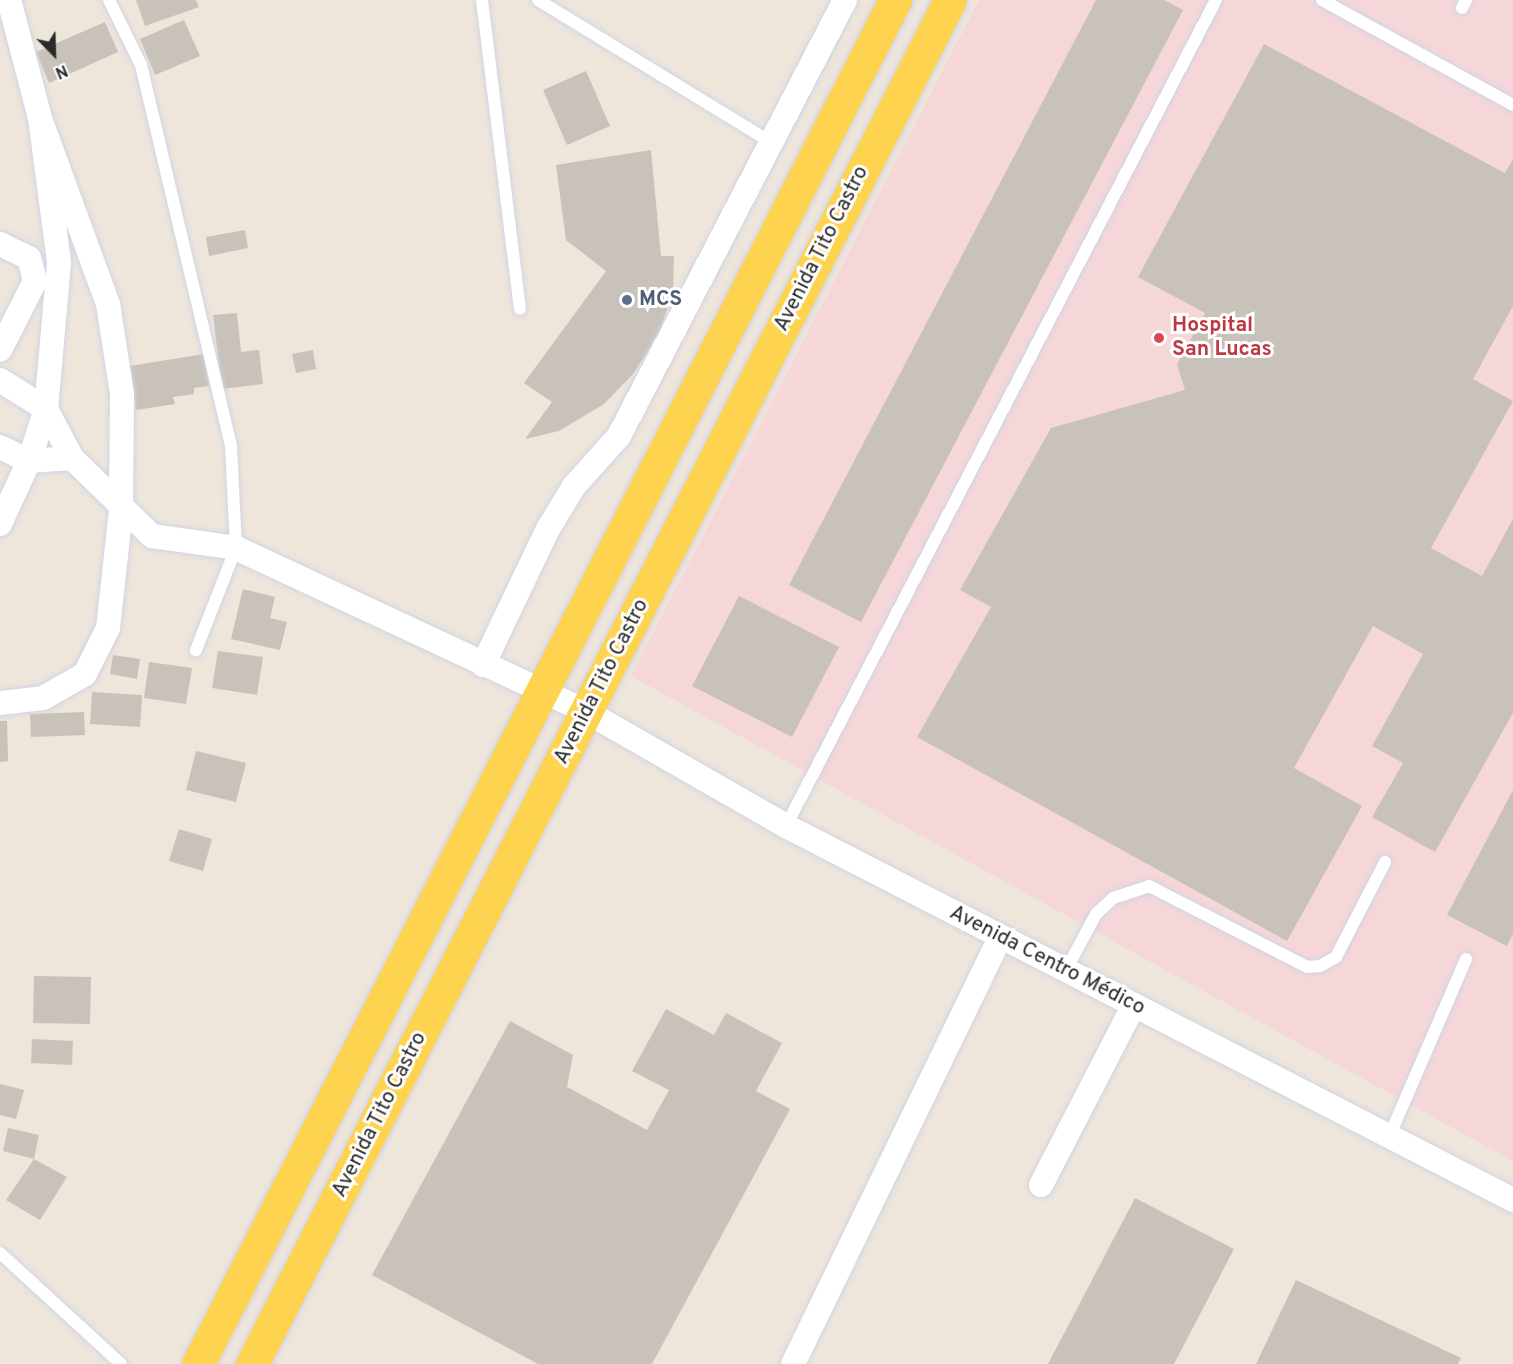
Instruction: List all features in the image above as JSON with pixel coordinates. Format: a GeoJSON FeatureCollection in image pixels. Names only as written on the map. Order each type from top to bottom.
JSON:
{"type":"FeatureCollection","features":[{"type":"Feature","properties":{"kind":"main road"},"geometry":{"type":"LineString","coordinates":[[198,1364],[896,0]]}},
{"type":"Feature","properties":{"kind":"main road","name":"Avenida Tito Castro"},"geometry":{"type":"LineString","coordinates":[[252,1364],[950,0]]}},
{"type":"Feature","properties":{"kind":"street"},"geometry":{"type":"LineString","coordinates":[[0,704],[43,698],[85,674],[108,628],[121,510],[122,394],[108,304],[40,118],[9,0]]}},
{"type":"Feature","properties":{"kind":"street"},"geometry":{"type":"LineString","coordinates":[[483,665],[548,529],[574,486],[619,436],[845,0]]}},
{"type":"Feature","properties":{"kind":"street"},"geometry":{"type":"LineString","coordinates":[[0,524],[29,461],[46,409],[59,262],[40,118]]}},
{"type":"Feature","properties":{"kind":"street"},"geometry":{"type":"LineString","coordinates":[[0,244],[29,258],[35,281],[0,350]]}},
{"type":"Feature","properties":{"kind":"street"},"geometry":{"type":"LineString","coordinates":[[0,380],[46,409]]}},
{"type":"Feature","properties":{"kind":"street","name":"Avenida Centro Médico"},"geometry":{"type":"LineString","coordinates":[[46,409],[72,458],[121,510],[152,536],[236,548],[587,712],[786,826],[1513,1200]]}},
{"type":"Feature","properties":{"kind":"street"},"geometry":{"type":"LineString","coordinates":[[0,447],[29,461],[72,458]]}},
{"type":"Feature","properties":{"kind":"street"},"geometry":{"type":"LineString","coordinates":[[793,1364],[1000,937]]}},
{"type":"Feature","properties":{"kind":"street"},"geometry":{"type":"LineString","coordinates":[[1041,1185],[1134,1005]]}},
{"type":"Feature","properties":{"kind":"lane"},"geometry":{"type":"LineString","coordinates":[[109,0],[141,65],[177,207],[231,446],[236,548],[196,650]]}},
{"type":"Feature","properties":{"kind":"lane"},"geometry":{"type":"LineString","coordinates":[[482,0],[520,309]]}},
{"type":"Feature","properties":{"kind":"lane"},"geometry":{"type":"LineString","coordinates":[[537,0],[771,142]]}},
{"type":"Feature","properties":{"kind":"lane"},"geometry":{"type":"LineString","coordinates":[[786,826],[1216,0]]}},
{"type":"Feature","properties":{"kind":"lane"},"geometry":{"type":"LineString","coordinates":[[1322,0],[1513,105]]}},
{"type":"Feature","properties":{"kind":"lane"},"geometry":{"type":"LineString","coordinates":[[1066,970],[1096,914],[1113,898],[1149,886],[1307,968],[1320,966],[1335,957],[1384,862]]}},
{"type":"Feature","properties":{"kind":"lane"},"geometry":{"type":"LineString","coordinates":[[1389,1137],[1466,959]]}},
{"type":"Feature","properties":{"kind":"lane"},"geometry":{"type":"LineString","coordinates":[[1,1254],[121,1364]]}},
{"type":"Feature","properties":{"kind":"shaded area","name":"Hospital San Lucas"},"geometry":{"type":"Polygon","coordinates":[[[979,0],[1513,0],[1513,1161],[631,676],[979,0]]]}},
{"type":"Feature","properties":{"kind":"building"},"geometry":{"type":"Polygon","coordinates":[[[136,0],[196,0],[199,7],[145,26],[136,0]]]}},
{"type":"Feature","properties":{"kind":"building"},"geometry":{"type":"Polygon","coordinates":[[[1096,0],[1164,0],[1183,10],[861,622],[789,585],[1096,0]]]}},
{"type":"Feature","properties":{"kind":"building"},"geometry":{"type":"Polygon","coordinates":[[[184,20],[200,56],[155,75],[140,39],[184,20]]]}},
{"type":"Feature","properties":{"kind":"building"},"geometry":{"type":"Polygon","coordinates":[[[105,22],[118,52],[49,83],[36,52],[105,22]]]}},
{"type":"Feature","properties":{"kind":"building"},"geometry":{"type":"Polygon","coordinates":[[[1264,44],[1505,173],[1513,159],[1513,306],[1473,379],[1513,401],[1431,548],[1482,576],[1513,519],[1513,713],[1435,852],[1372,817],[1403,763],[1372,746],[1423,654],[1373,626],[1294,768],[1362,806],[1287,941],[917,737],[991,607],[960,590],[1051,428],[1185,390],[1177,364],[1205,313],[1138,277],[1264,44]]]}},
{"type":"Feature","properties":{"kind":"building"},"geometry":{"type":"Polygon","coordinates":[[[586,71],[610,126],[567,145],[543,90],[586,71]]]}},
{"type":"Feature","properties":{"kind":"building","name":"MCS"},"geometry":{"type":"Polygon","coordinates":[[[651,150],[661,256],[674,256],[673,290],[660,332],[633,374],[604,404],[559,431],[525,439],[552,402],[524,383],[606,271],[566,240],[556,165],[651,150]]]}},
{"type":"Feature","properties":{"kind":"building"},"geometry":{"type":"Polygon","coordinates":[[[245,230],[248,248],[209,256],[206,237],[245,230]]]}},
{"type":"Feature","properties":{"kind":"building"},"geometry":{"type":"Polygon","coordinates":[[[237,313],[241,352],[259,350],[263,384],[222,389],[213,315],[237,313]]]}},
{"type":"Feature","properties":{"kind":"building"},"geometry":{"type":"Polygon","coordinates":[[[313,350],[316,369],[296,373],[292,354],[313,350]]]}},
{"type":"Feature","properties":{"kind":"building"},"geometry":{"type":"Polygon","coordinates":[[[204,354],[209,386],[194,388],[194,394],[173,397],[175,404],[136,410],[130,366],[204,354]]]}},
{"type":"Feature","properties":{"kind":"building"},"geometry":{"type":"Polygon","coordinates":[[[243,589],[275,597],[270,618],[287,622],[280,650],[231,639],[243,589]]]}},
{"type":"Feature","properties":{"kind":"building"},"geometry":{"type":"Polygon","coordinates":[[[739,596],[839,647],[792,737],[692,686],[739,596]]]}},
{"type":"Feature","properties":{"kind":"building"},"geometry":{"type":"Polygon","coordinates":[[[218,651],[263,657],[257,695],[212,688],[218,651]]]}},
{"type":"Feature","properties":{"kind":"building"},"geometry":{"type":"Polygon","coordinates":[[[113,655],[140,659],[137,679],[110,674],[113,655]]]}},
{"type":"Feature","properties":{"kind":"building"},"geometry":{"type":"Polygon","coordinates":[[[149,662],[192,668],[186,704],[144,698],[149,662]]]}},
{"type":"Feature","properties":{"kind":"building"},"geometry":{"type":"Polygon","coordinates":[[[92,692],[142,695],[140,727],[90,724],[92,692]]]}},
{"type":"Feature","properties":{"kind":"building"},"geometry":{"type":"Polygon","coordinates":[[[84,712],[85,735],[31,737],[30,714],[84,712]]]}},
{"type":"Feature","properties":{"kind":"building"},"geometry":{"type":"Polygon","coordinates":[[[0,721],[7,721],[8,761],[0,762],[0,721]]]}},
{"type":"Feature","properties":{"kind":"building"},"geometry":{"type":"Polygon","coordinates":[[[196,751],[246,763],[236,802],[186,790],[196,751]]]}},
{"type":"Feature","properties":{"kind":"building"},"geometry":{"type":"Polygon","coordinates":[[[1513,790],[1513,934],[1507,946],[1447,915],[1513,790]]]}},
{"type":"Feature","properties":{"kind":"building"},"geometry":{"type":"Polygon","coordinates":[[[179,829],[212,839],[203,871],[169,861],[179,829]]]}},
{"type":"Feature","properties":{"kind":"building"},"geometry":{"type":"Polygon","coordinates":[[[34,976],[91,977],[90,1024],[33,1023],[34,976]]]}},
{"type":"Feature","properties":{"kind":"building"},"geometry":{"type":"Polygon","coordinates":[[[666,1009],[714,1035],[726,1013],[782,1043],[756,1091],[790,1109],[652,1364],[538,1364],[372,1275],[510,1021],[573,1055],[567,1087],[647,1130],[669,1090],[632,1071],[666,1009]]]}},
{"type":"Feature","properties":{"kind":"building"},"geometry":{"type":"Polygon","coordinates":[[[32,1039],[73,1041],[72,1065],[31,1063],[32,1039]]]}},
{"type":"Feature","properties":{"kind":"building"},"geometry":{"type":"Polygon","coordinates":[[[0,1084],[24,1090],[16,1119],[0,1115],[0,1084]]]}},
{"type":"Feature","properties":{"kind":"building"},"geometry":{"type":"Polygon","coordinates":[[[8,1128],[39,1135],[34,1159],[3,1151],[8,1128]]]}},
{"type":"Feature","properties":{"kind":"building"},"geometry":{"type":"Polygon","coordinates":[[[34,1159],[67,1177],[40,1220],[6,1200],[34,1159]]]}},
{"type":"Feature","properties":{"kind":"building"},"geometry":{"type":"Polygon","coordinates":[[[1135,1198],[1234,1249],[1174,1364],[1048,1364],[1135,1198]]]}},
{"type":"Feature","properties":{"kind":"building"},"geometry":{"type":"Polygon","coordinates":[[[1296,1280],[1461,1358],[1458,1364],[1256,1364],[1296,1280]]]}},
{"type":"Feature","properties":{"kind":"place","name":"MCS"},"geometry":{"type":"Point","coordinates":[627,300]}},
{"type":"Feature","properties":{"kind":"place","name":"Hospital San Lucas"},"geometry":{"type":"Point","coordinates":[1159,338]}}]}
